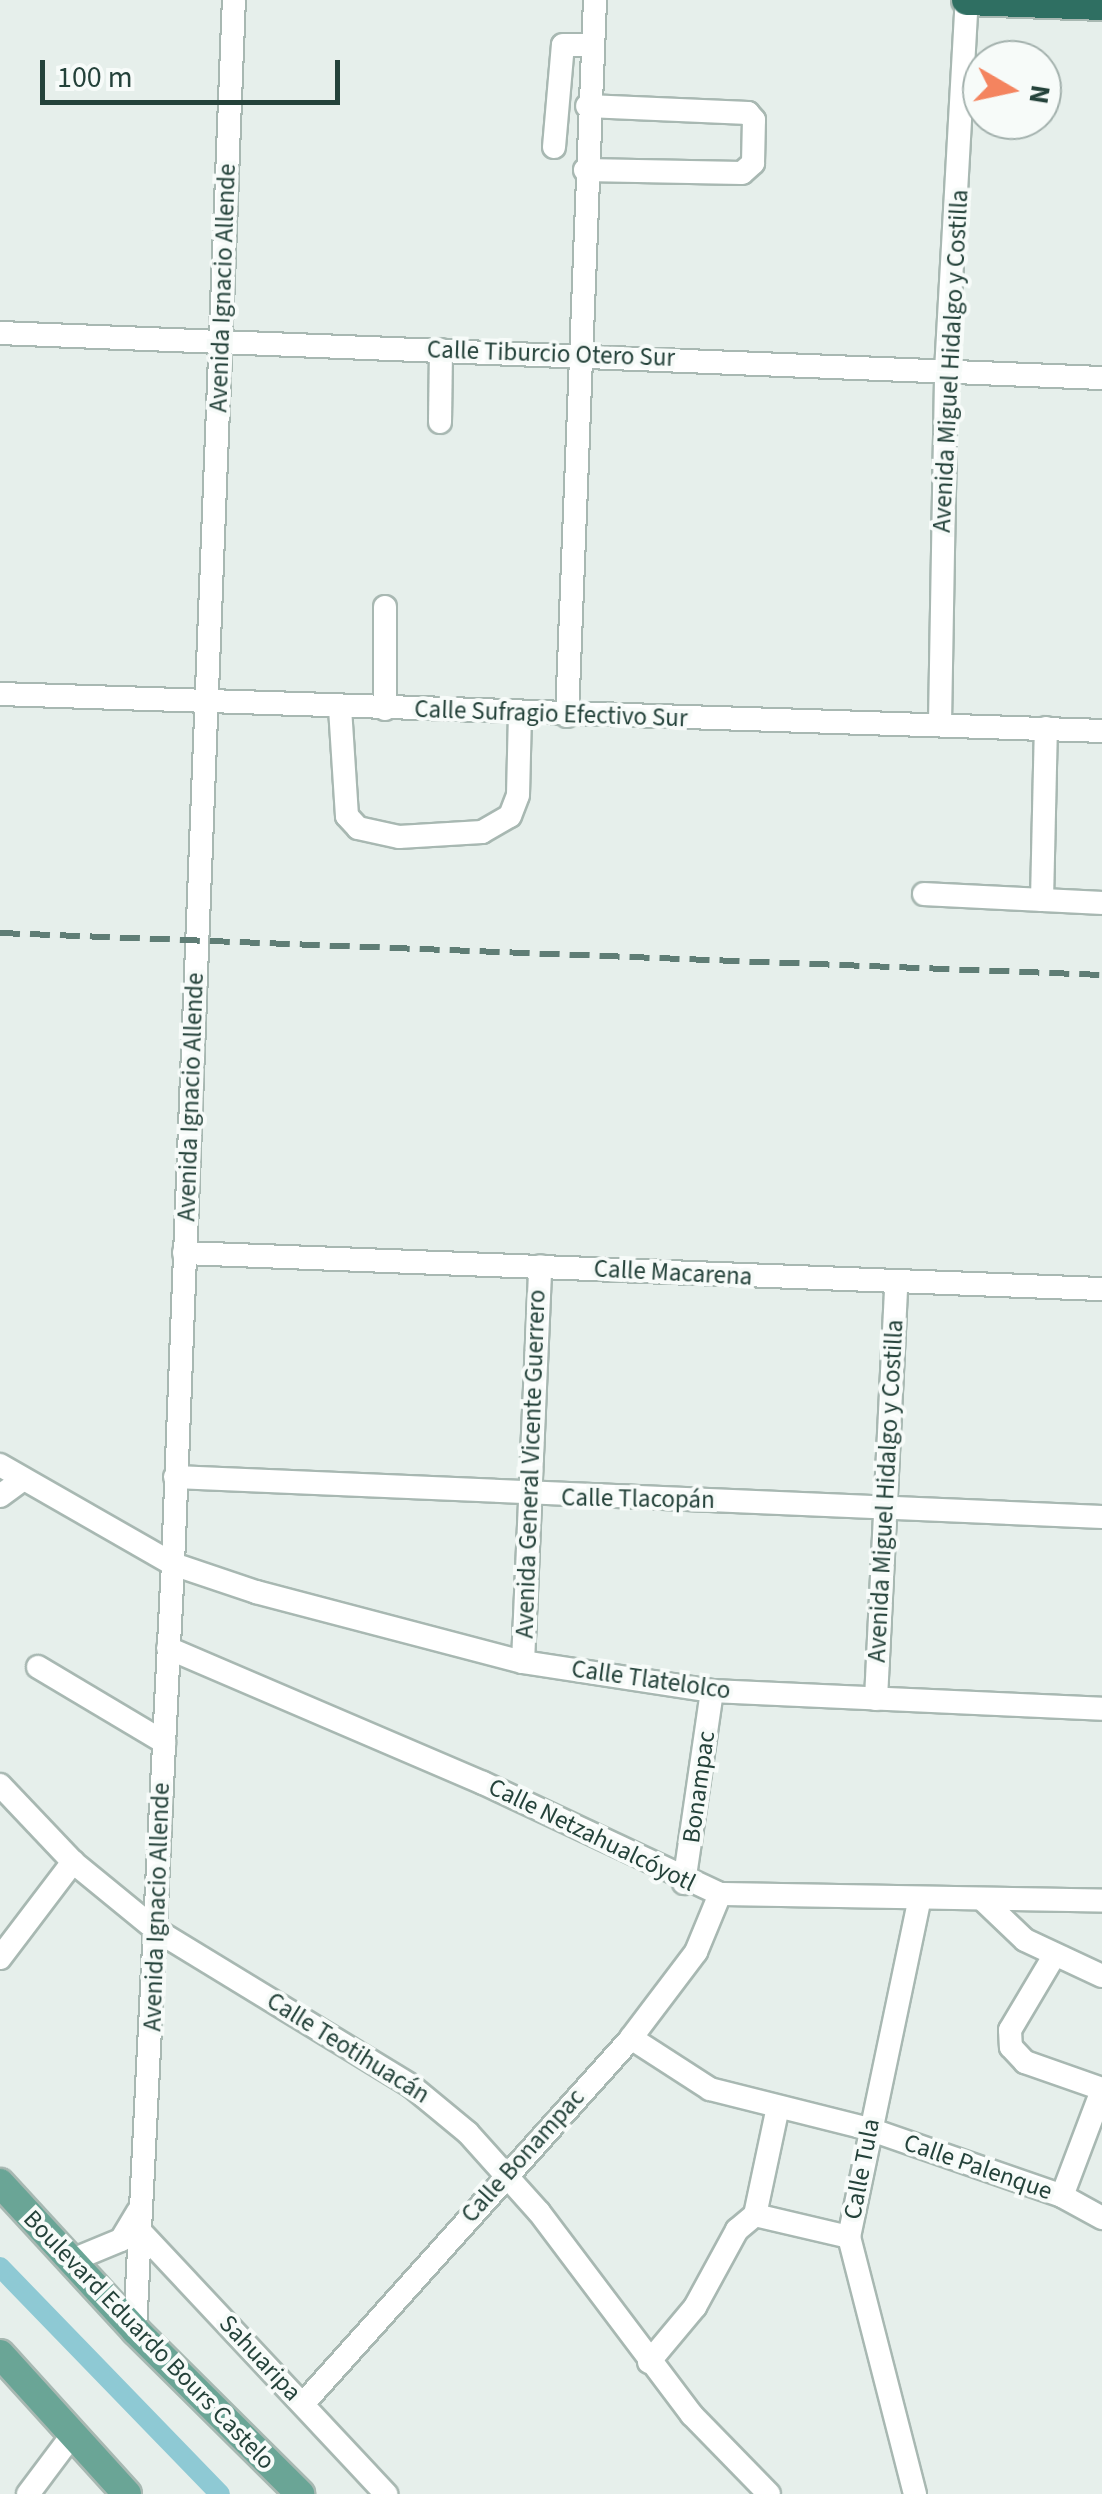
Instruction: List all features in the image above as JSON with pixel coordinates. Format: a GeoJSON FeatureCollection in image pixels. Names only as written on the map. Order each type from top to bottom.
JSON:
{"type":"FeatureCollection","features":[{"type":"Feature","properties":{"kind":"highway"},"geometry":{"type":"LineString","coordinates":[[967,0],[1102,5]]}},
{"type":"Feature","properties":{"kind":"main road","name":"Boulevard Eduardo Bours Castelo"},"geometry":{"type":"LineString","coordinates":[[0,2184],[134,2330],[300,2494]]}},
{"type":"Feature","properties":{"kind":"main road"},"geometry":{"type":"LineString","coordinates":[[0,2354],[127,2494]]}},
{"type":"Feature","properties":{"kind":"street","name":"Avenida Ignacio Allende"},"geometry":{"type":"LineString","coordinates":[[134,2330],[144,2194],[173,1564],[234,0]]}},
{"type":"Feature","properties":{"kind":"street"},"geometry":{"type":"LineString","coordinates":[[567,716],[589,45],[595,0]]}},
{"type":"Feature","properties":{"kind":"street","name":"Avenida Miguel Hidalgo y Costilla"},"geometry":{"type":"LineString","coordinates":[[940,723],[946,371],[967,0]]}},
{"type":"Feature","properties":{"kind":"street"},"geometry":{"type":"LineString","coordinates":[[554,147],[563,45],[589,45]]}},
{"type":"Feature","properties":{"kind":"street"},"geometry":{"type":"LineString","coordinates":[[585,170],[742,173],[753,162],[754,120],[748,113],[588,106]]}},
{"type":"Feature","properties":{"kind":"street","name":"Calle Tiburcio Otero Sur"},"geometry":{"type":"LineString","coordinates":[[0,334],[579,354],[1102,378]]}},
{"type":"Feature","properties":{"kind":"street"},"geometry":{"type":"LineString","coordinates":[[440,422],[442,350]]}},
{"type":"Feature","properties":{"kind":"street"},"geometry":{"type":"LineString","coordinates":[[385,606],[385,709]]}},
{"type":"Feature","properties":{"kind":"street","name":"Calle Sufragio Efectivo Sur"},"geometry":{"type":"LineString","coordinates":[[0,694],[1102,731]]}},
{"type":"Feature","properties":{"kind":"street"},"geometry":{"type":"LineString","coordinates":[[340,708],[348,816],[358,828],[399,837],[482,832],[510,816],[518,795],[520,714]]}},
{"type":"Feature","properties":{"kind":"street"},"geometry":{"type":"LineString","coordinates":[[1042,900],[1046,728]]}},
{"type":"Feature","properties":{"kind":"street"},"geometry":{"type":"LineString","coordinates":[[924,894],[1102,903]]}},
{"type":"Feature","properties":{"kind":"street","name":"Calle Macarena"},"geometry":{"type":"LineString","coordinates":[[184,1254],[1102,1289]]}},
{"type":"Feature","properties":{"kind":"street","name":"Avenida General Vicente Guerrero"},"geometry":{"type":"LineString","coordinates":[[523,1662],[540,1266]]}},
{"type":"Feature","properties":{"kind":"street","name":"Avenida Miguel Hidalgo y Costilla"},"geometry":{"type":"LineString","coordinates":[[876,1699],[896,1283]]}},
{"type":"Feature","properties":{"kind":"street","name":"Calle Tlatelolco"},"geometry":{"type":"LineString","coordinates":[[0,1466],[173,1564],[523,1662],[712,1691],[1102,1710]]}},
{"type":"Feature","properties":{"kind":"street","name":"Calle Tlacopán"},"geometry":{"type":"LineString","coordinates":[[175,1477],[532,1496],[1102,1516]]}},
{"type":"Feature","properties":{"kind":"street"},"geometry":{"type":"LineString","coordinates":[[0,1496],[22,1480]]}},
{"type":"Feature","properties":{"kind":"street","name":"Calle Netzahualcóyotl"},"geometry":{"type":"LineString","coordinates":[[168,1648],[484,1783],[684,1882],[720,1894],[918,1901],[1102,1901]]}},
{"type":"Feature","properties":{"kind":"street"},"geometry":{"type":"LineString","coordinates":[[38,1667],[164,1742]]}},
{"type":"Feature","properties":{"kind":"street","name":"Bonampac"},"geometry":{"type":"LineString","coordinates":[[684,1882],[712,1691]]}},
{"type":"Feature","properties":{"kind":"street","name":"Calle Teotihuacán"},"geometry":{"type":"LineString","coordinates":[[0,1785],[73,1862],[156,1930],[410,2085],[506,2173],[649,2362],[769,2494]]}},
{"type":"Feature","properties":{"kind":"street"},"geometry":{"type":"LineString","coordinates":[[0,1958],[73,1862]]}},
{"type":"Feature","properties":{"kind":"street","name":"Calle Bonampac"},"geometry":{"type":"LineString","coordinates":[[303,2404],[506,2173],[632,2038],[696,1952],[720,1894]]}},
{"type":"Feature","properties":{"kind":"street"},"geometry":{"type":"LineString","coordinates":[[982,1899],[1004,1925],[1054,1956],[1102,1976]]}},
{"type":"Feature","properties":{"kind":"street","name":"Calle Tula"},"geometry":{"type":"LineString","coordinates":[[915,2494],[849,2236],[918,1901]]}},
{"type":"Feature","properties":{"kind":"street"},"geometry":{"type":"LineString","coordinates":[[1054,1956],[1010,2030],[1011,2046],[1024,2062],[1102,2089],[1062,2196]]}},
{"type":"Feature","properties":{"kind":"street","name":"Calle Palenque"},"geometry":{"type":"LineString","coordinates":[[632,2038],[710,2089],[869,2129],[1062,2196],[1102,2218]]}},
{"type":"Feature","properties":{"kind":"street"},"geometry":{"type":"LineString","coordinates":[[649,2362],[695,2306],[737,2230],[756,2215],[778,2107]]}},
{"type":"Feature","properties":{"kind":"street"},"geometry":{"type":"LineString","coordinates":[[756,2215],[849,2236]]}},
{"type":"Feature","properties":{"kind":"street"},"geometry":{"type":"LineString","coordinates":[[70,2261],[106,2249],[139,2229]]}},
{"type":"Feature","properties":{"kind":"street","name":"Sahuaripa"},"geometry":{"type":"LineString","coordinates":[[139,2229],[386,2494]]}},
{"type":"Feature","properties":{"kind":"street"},"geometry":{"type":"LineString","coordinates":[[28,2494],[72,2434]]}},
{"type":"Feature","properties":{"kind":"waterway"},"geometry":{"type":"LineString","coordinates":[[0,2267],[220,2494]]}},
{"type":"Feature","properties":{"kind":"railway"},"geometry":{"type":"LineString","coordinates":[[0,933],[1102,975]]}}]}
